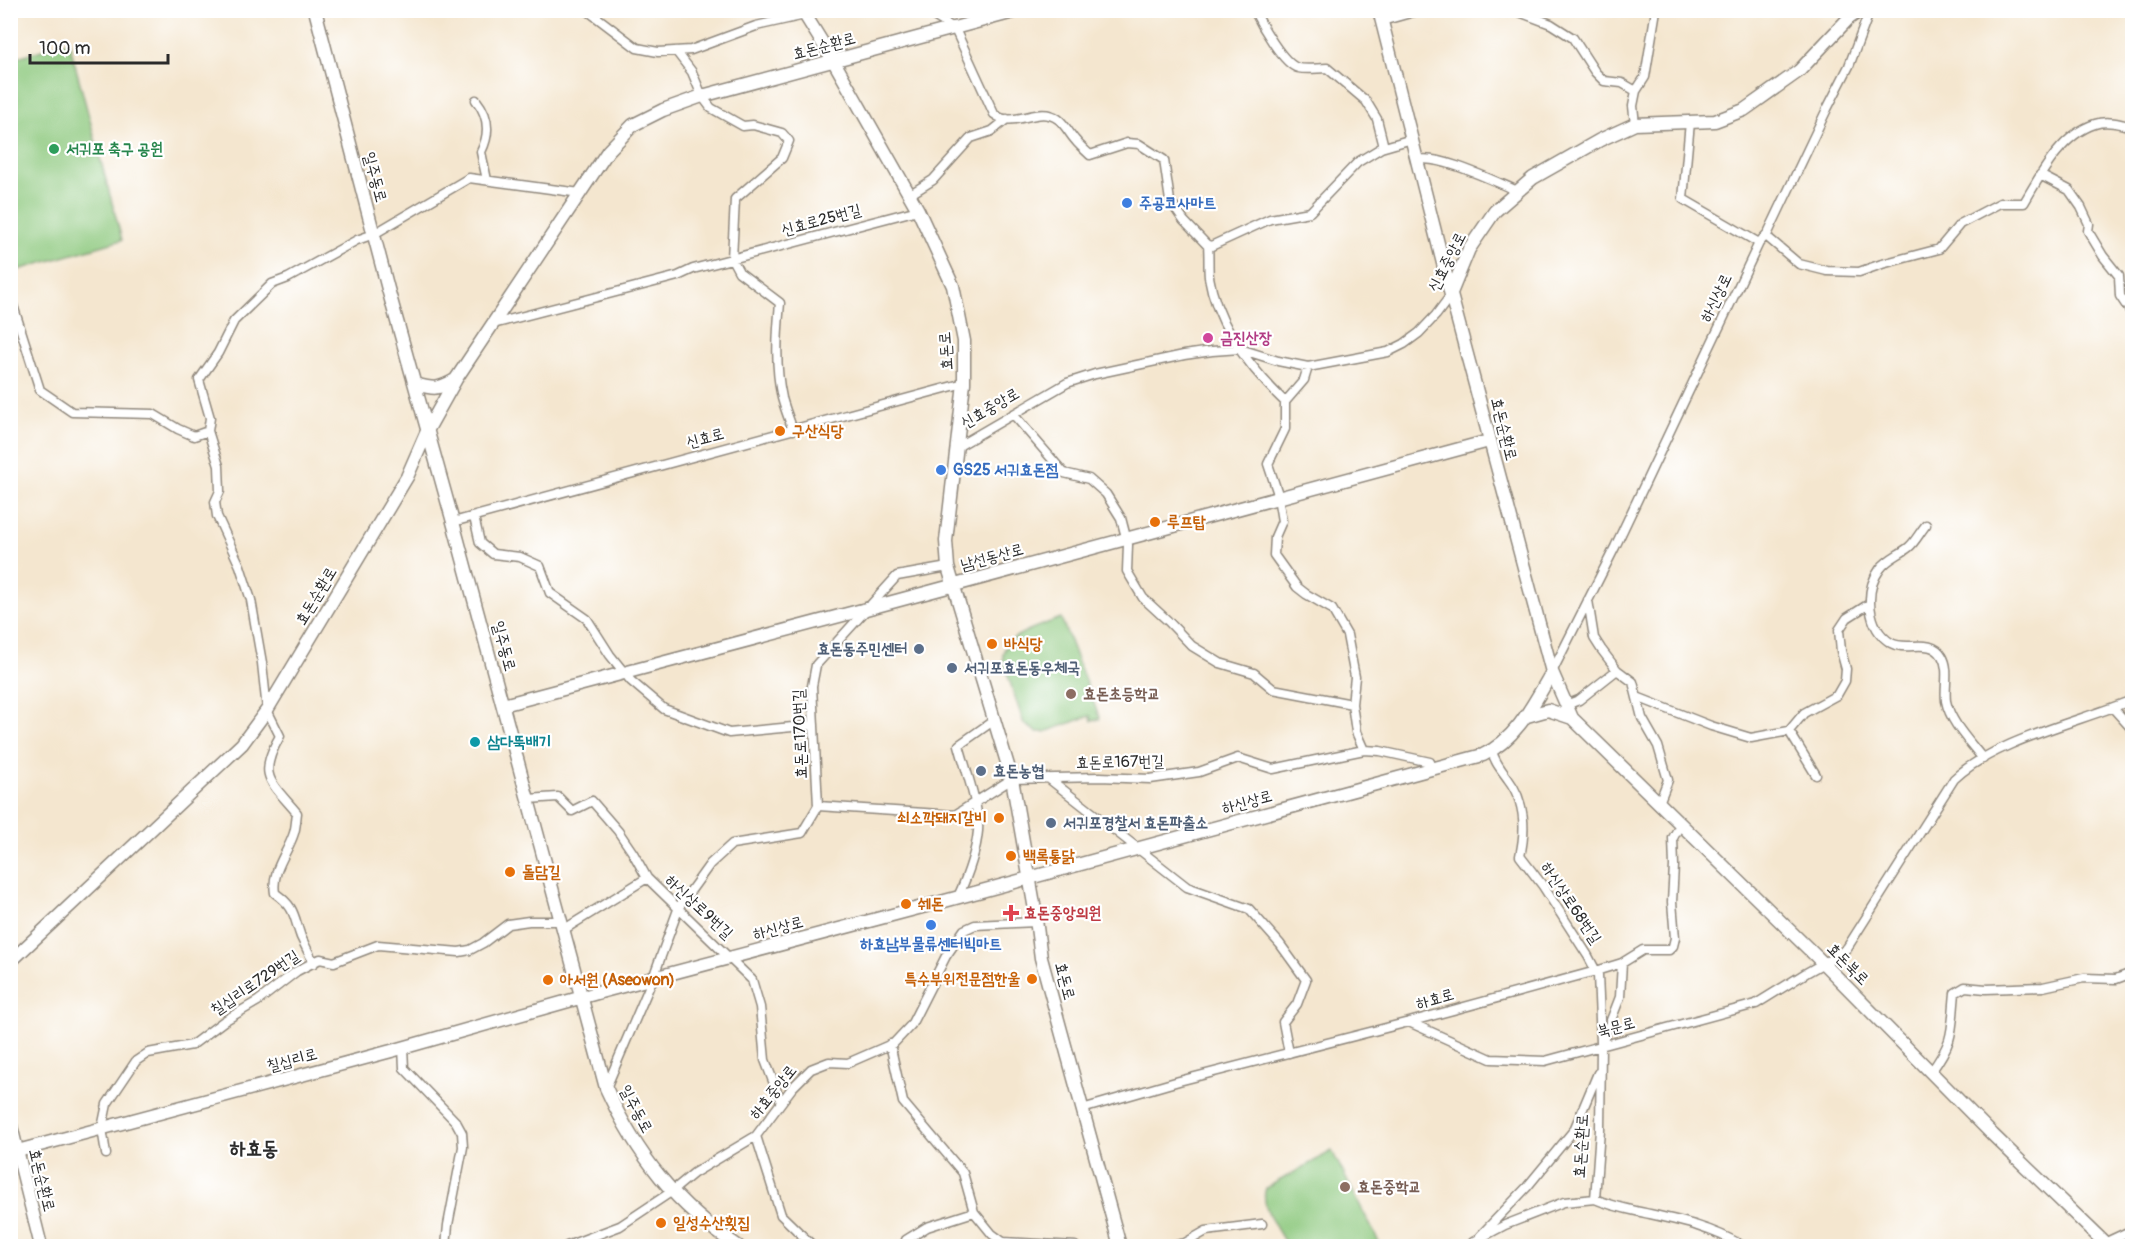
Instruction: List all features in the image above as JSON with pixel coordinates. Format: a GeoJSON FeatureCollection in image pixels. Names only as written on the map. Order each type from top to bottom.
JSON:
{"type":"FeatureCollection","features":[{"type":"Feature","properties":{"kind":"street","name":"일주동로"},"geometry":{"type":"LineString","coordinates":[[315,10],[606,1088],[634,1140],[671,1192],[704,1222],[738,1246]]}},
{"type":"Feature","properties":{"kind":"street"},"geometry":{"type":"LineString","coordinates":[[587,10],[637,48],[658,52],[691,50],[756,26],[804,13]]}},
{"type":"Feature","properties":{"kind":"street"},"geometry":{"type":"LineString","coordinates":[[924,10],[954,29],[994,114],[1000,118],[1020,119],[1043,112],[1059,119],[1077,143],[1090,155],[1127,143],[1139,144],[1164,160],[1170,201],[1184,221],[1208,246],[1209,278],[1221,315],[1231,336],[1258,373],[1285,402]]}},
{"type":"Feature","properties":{"kind":"street","name":"효돈순환로"},"geometry":{"type":"LineString","coordinates":[[10,962],[242,744],[267,710],[407,477],[428,429],[456,379],[608,151],[633,125],[663,110],[702,96],[1022,10]]}},
{"type":"Feature","properties":{"kind":"street"},"geometry":{"type":"LineString","coordinates":[[1254,10],[1280,52],[1292,65],[1299,68],[1327,68],[1366,101],[1377,119],[1384,147]]}},
{"type":"Feature","properties":{"kind":"street"},"geometry":{"type":"LineString","coordinates":[[1380,16],[1421,10]]}},
{"type":"Feature","properties":{"kind":"street"},"geometry":{"type":"LineString","coordinates":[[1514,10],[1551,24],[1573,38],[1595,72],[1605,81],[1622,83],[1636,91]]}},
{"type":"Feature","properties":{"kind":"street"},"geometry":{"type":"LineString","coordinates":[[1635,124],[1633,106],[1636,91],[1645,77],[1656,10]]}},
{"type":"Feature","properties":{"kind":"street","name":"신효중앙로"},"geometry":{"type":"LineString","coordinates":[[957,447],[1067,383],[1095,374],[1184,355],[1240,349],[1308,368],[1388,352],[1419,333],[1436,315],[1451,295],[1469,249],[1495,211],[1533,178],[1600,140],[1635,124],[1715,121],[1744,110],[1799,70],[1849,18],[1861,10]]}},
{"type":"Feature","properties":{"kind":"street","name":"하신상로"},"geometry":{"type":"LineString","coordinates":[[582,997],[1433,770],[1492,751],[1514,732],[1527,716],[1552,672],[1849,66],[1870,10]]}},
{"type":"Feature","properties":{"kind":"street","name":"효돈로"},"geometry":{"type":"LineString","coordinates":[[804,13],[918,210],[953,286],[964,341],[964,383],[946,541],[948,567],[1012,779],[1037,922],[1041,958],[1120,1246]]}},
{"type":"Feature","properties":{"kind":"street","name":"효돈순환로"},"geometry":{"type":"LineString","coordinates":[[1380,16],[1489,441],[1552,672],[1566,705]]}},
{"type":"Feature","properties":{"kind":"street"},"geometry":{"type":"LineString","coordinates":[[676,51],[692,72],[702,96],[711,108],[743,126],[753,125],[782,133],[789,141],[782,158],[735,199],[732,259],[739,273],[780,303],[777,332],[778,366],[782,398],[793,430]]}},
{"type":"Feature","properties":{"kind":"street"},"geometry":{"type":"LineString","coordinates":[[476,100],[485,111],[487,140],[481,152],[487,180]]}},
{"type":"Feature","properties":{"kind":"street"},"geometry":{"type":"LineString","coordinates":[[909,195],[933,180],[971,138],[992,131],[1007,118]]}},
{"type":"Feature","properties":{"kind":"street"},"geometry":{"type":"LineString","coordinates":[[1690,122],[1683,199],[1762,240],[1799,264],[1827,271],[1859,272],[1939,249],[1960,224],[1981,212],[2000,203],[2024,203],[2040,175],[2059,150],[2080,132],[2097,123],[2114,123],[2133,127]]}},
{"type":"Feature","properties":{"kind":"street"},"geometry":{"type":"LineString","coordinates":[[1208,246],[1270,219],[1310,212],[1358,162],[1384,147],[1412,139]]}},
{"type":"Feature","properties":{"kind":"street"},"geometry":{"type":"LineString","coordinates":[[1418,160],[1425,158],[1468,171],[1518,191]]}},
{"type":"Feature","properties":{"kind":"street"},"geometry":{"type":"LineString","coordinates":[[2040,175],[2069,190],[2081,207],[2089,224],[2088,231],[2103,256],[2119,276],[2120,296],[2133,314]]}},
{"type":"Feature","properties":{"kind":"street"},"geometry":{"type":"LineString","coordinates":[[314,963],[293,910],[276,893],[274,884],[279,866],[295,832],[297,813],[273,785],[267,768],[280,736],[267,710],[262,663],[251,600],[240,566],[216,516],[214,502],[220,491],[219,466],[208,431],[210,418],[199,380],[218,353],[234,321],[272,284],[288,278],[357,240],[374,234],[469,178],[580,193]]}},
{"type":"Feature","properties":{"kind":"street","name":"신효로25번길"},"geometry":{"type":"LineString","coordinates":[[493,324],[918,210]]}},
{"type":"Feature","properties":{"kind":"street"},"geometry":{"type":"LineString","coordinates":[[10,296],[40,390],[72,412],[153,414],[194,436],[208,431]]}},
{"type":"Feature","properties":{"kind":"street"},"geometry":{"type":"LineString","coordinates":[[1308,368],[1304,380],[1285,402],[1285,429],[1268,464],[1282,521],[1275,537],[1274,555],[1297,587],[1332,609],[1347,635],[1355,677],[1353,704],[1356,732],[1364,750]]}},
{"type":"Feature","properties":{"kind":"street"},"geometry":{"type":"LineString","coordinates":[[415,384],[441,388],[456,379]]}},
{"type":"Feature","properties":{"kind":"street","name":"신효로"},"geometry":{"type":"LineString","coordinates":[[453,522],[964,383]]}},
{"type":"Feature","properties":{"kind":"street"},"geometry":{"type":"LineString","coordinates":[[1013,414],[1064,473],[1089,479],[1106,494],[1121,518],[1128,545],[1127,571],[1143,598],[1192,646],[1220,663],[1254,673],[1273,689],[1353,704]]}},
{"type":"Feature","properties":{"kind":"street","name":"남선동산로"},"geometry":{"type":"LineString","coordinates":[[503,705],[1489,441]]}},
{"type":"Feature","properties":{"kind":"street"},"geometry":{"type":"LineString","coordinates":[[474,517],[480,543],[494,554],[520,557],[540,566],[550,593],[587,619],[624,672],[664,709],[729,733],[814,725]]}},
{"type":"Feature","properties":{"kind":"street"},"geometry":{"type":"LineString","coordinates":[[1926,525],[1910,546],[1880,568],[1870,590],[1869,604],[1879,629],[1890,643],[1900,646],[1918,645],[1933,648],[1941,654],[1946,665],[1946,702],[1955,721],[1983,759]]}},
{"type":"Feature","properties":{"kind":"street","name":"효돈로170번길"},"geometry":{"type":"LineString","coordinates":[[818,806],[812,686],[816,665],[897,576],[948,567]]}},
{"type":"Feature","properties":{"kind":"street"},"geometry":{"type":"LineString","coordinates":[[1588,599],[1594,638],[1617,670],[1633,681],[1642,718],[1658,746],[1668,780],[1659,803]]}},
{"type":"Feature","properties":{"kind":"street"},"geometry":{"type":"LineString","coordinates":[[1637,697],[1711,726],[1751,738],[1789,731],[1804,713],[1837,695],[1845,681],[1846,669],[1839,630],[1847,618],[1869,604]]}},
{"type":"Feature","properties":{"kind":"street"},"geometry":{"type":"LineString","coordinates":[[1566,705],[1579,700],[1617,670]]}},
{"type":"Feature","properties":{"kind":"street","name":"북문로"},"geometry":{"type":"LineString","coordinates":[[1409,1022],[1491,1059],[1545,1060],[1756,1004],[1847,948],[1954,779],[1967,766],[2009,745],[2133,700]]}},
{"type":"Feature","properties":{"kind":"street","name":"효돈북로"},"geometry":{"type":"LineString","coordinates":[[1566,705],[1572,718],[1823,963],[2104,1245]]}},
{"type":"Feature","properties":{"kind":"street"},"geometry":{"type":"LineString","coordinates":[[2113,708],[2133,729]]}},
{"type":"Feature","properties":{"kind":"street"},"geometry":{"type":"LineString","coordinates":[[1527,716],[1548,710],[1572,718]]}},
{"type":"Feature","properties":{"kind":"street"},"geometry":{"type":"LineString","coordinates":[[958,897],[968,873],[978,830],[975,803],[959,745],[993,721]]}},
{"type":"Feature","properties":{"kind":"street"},"geometry":{"type":"LineString","coordinates":[[1789,731],[1816,775]]}},
{"type":"Feature","properties":{"kind":"street","name":"효돈로167번길"},"geometry":{"type":"LineString","coordinates":[[1012,779],[1150,779],[1199,772],[1238,758],[1273,769],[1364,750],[1380,751],[1430,762],[1433,770]]}},
{"type":"Feature","properties":{"kind":"street","name":"하신상로68번길"},"geometry":{"type":"LineString","coordinates":[[1492,751],[1495,762],[1510,780],[1520,805],[1524,839],[1520,856],[1543,886],[1596,971],[1601,1046]]}},
{"type":"Feature","properties":{"kind":"street","name":"효돈로167번길"},"geometry":{"type":"LineString","coordinates":[[1048,778],[1187,887],[1249,909],[1280,944],[1306,980],[1298,1004],[1283,1022],[1289,1053]]}},
{"type":"Feature","properties":{"kind":"street"},"geometry":{"type":"LineString","coordinates":[[606,1088],[653,978],[679,908],[710,864],[732,844],[802,833],[818,806],[955,815],[1012,779]]}},
{"type":"Feature","properties":{"kind":"street","name":"하신상로9번길"},"geometry":{"type":"LineString","coordinates":[[528,799],[558,797],[572,811],[592,801],[618,831],[647,878],[731,957]]}},
{"type":"Feature","properties":{"kind":"street","name":"하효로"},"geometry":{"type":"LineString","coordinates":[[1082,1109],[1179,1081],[1596,971],[1622,963],[1643,950],[1669,950],[1675,938],[1672,902],[1673,838],[1680,825]]}},
{"type":"Feature","properties":{"kind":"street","name":"하신상로9번길"},"geometry":{"type":"LineString","coordinates":[[562,926],[647,878]]}},
{"type":"Feature","properties":{"kind":"street","name":"칠십리로729번길"},"geometry":{"type":"LineString","coordinates":[[106,1154],[102,1128],[107,1104],[136,1061],[148,1053],[192,1045],[224,1021],[258,1001],[297,971],[320,959],[334,962],[347,955],[378,945],[459,952],[470,950],[483,943],[508,924],[529,921],[562,926]]}},
{"type":"Feature","properties":{"kind":"street","name":"하효중앙로"},"geometry":{"type":"LineString","coordinates":[[567,1246],[586,1243],[620,1226],[671,1192],[694,1173],[756,1137],[781,1102],[811,1069],[829,1062],[848,1063],[891,1044],[910,1025],[946,956],[964,930],[975,925],[1037,922]]}},
{"type":"Feature","properties":{"kind":"street"},"geometry":{"type":"LineString","coordinates":[[731,957],[752,980],[760,1007],[765,1060],[781,1102]]}},
{"type":"Feature","properties":{"kind":"street","name":"효돈순환로"},"geometry":{"type":"LineString","coordinates":[[1472,1244],[1505,1225],[1564,1202],[1595,1199],[1599,1149],[1601,1046],[1620,998],[1622,963]]}},
{"type":"Feature","properties":{"kind":"street"},"geometry":{"type":"LineString","coordinates":[[1931,1072],[1946,1051],[1953,1029],[1955,993],[1965,987],[2043,987],[2084,978],[2116,979],[2133,973]]}},
{"type":"Feature","properties":{"kind":"street","name":"칠십리로"},"geometry":{"type":"LineString","coordinates":[[14,1152],[582,997]]}},
{"type":"Feature","properties":{"kind":"street"},"geometry":{"type":"LineString","coordinates":[[891,1044],[903,1101],[963,1173],[975,1212],[992,1234],[1003,1242],[1075,1246]]}},
{"type":"Feature","properties":{"kind":"street"},"geometry":{"type":"LineString","coordinates":[[404,1047],[404,1068],[456,1122],[462,1133],[463,1147],[446,1246]]}},
{"type":"Feature","properties":{"kind":"street"},"geometry":{"type":"LineString","coordinates":[[1472,1244],[1527,1187],[1574,1130],[1601,1068]]}},
{"type":"Feature","properties":{"kind":"street","name":"효돈순환로"},"geometry":{"type":"LineString","coordinates":[[10,1122],[14,1152],[41,1246]]}},
{"type":"Feature","properties":{"kind":"street"},"geometry":{"type":"LineString","coordinates":[[756,1137],[781,1215],[813,1246]]}},
{"type":"Feature","properties":{"kind":"street"},"geometry":{"type":"LineString","coordinates":[[1595,1199],[1611,1206],[1703,1227],[1721,1233],[1743,1246]]}},
{"type":"Feature","properties":{"kind":"street"},"geometry":{"type":"LineString","coordinates":[[904,1246],[906,1240],[927,1227],[975,1212]]}},
{"type":"Feature","properties":{"kind":"street"},"geometry":{"type":"LineString","coordinates":[[1172,1246],[1185,1243],[1206,1232],[1262,1224]]}},
{"type":"Feature","properties":{"kind":"street"},"geometry":{"type":"LineString","coordinates":[[2104,1245],[2133,1230]]}},
{"type":"Feature","properties":{"kind":"green space","name":"서귀포 축구 공원"},"geometry":{"type":"Polygon","coordinates":[[[69,42],[122,240],[11,272],[11,59],[69,42]]]}},
{"type":"Feature","properties":{"kind":"green space"},"geometry":{"type":"Polygon","coordinates":[[[1061,618],[1100,719],[1092,721],[1090,716],[1045,732],[1037,732],[1024,724],[1003,661],[1004,652],[1014,638],[1061,618]]]}},
{"type":"Feature","properties":{"kind":"green space"},"geometry":{"type":"Polygon","coordinates":[[[1332,1151],[1381,1246],[1287,1246],[1271,1218],[1265,1202],[1266,1188],[1332,1151]]]}},
{"type":"Feature","properties":{"kind":"place","name":"서귀포 축구 공원"},"geometry":{"type":"Point","coordinates":[54,149]}},
{"type":"Feature","properties":{"kind":"place","name":"주공코사마트"},"geometry":{"type":"Point","coordinates":[1127,203]}},
{"type":"Feature","properties":{"kind":"place","name":"금진산장"},"geometry":{"type":"Point","coordinates":[1208,338]}},
{"type":"Feature","properties":{"kind":"place","name":"구산식당"},"geometry":{"type":"Point","coordinates":[780,431]}},
{"type":"Feature","properties":{"kind":"place","name":"GS25 서귀효돈점"},"geometry":{"type":"Point","coordinates":[941,470]}},
{"type":"Feature","properties":{"kind":"place","name":"루프탑"},"geometry":{"type":"Point","coordinates":[1155,522]}},
{"type":"Feature","properties":{"kind":"place","name":"바식당"},"geometry":{"type":"Point","coordinates":[992,644]}},
{"type":"Feature","properties":{"kind":"place","name":"효돈동주민센터"},"geometry":{"type":"Point","coordinates":[919,649]}},
{"type":"Feature","properties":{"kind":"place","name":"서귀포효돈동우체국"},"geometry":{"type":"Point","coordinates":[952,668]}},
{"type":"Feature","properties":{"kind":"place","name":"효돈초등학교"},"geometry":{"type":"Point","coordinates":[1071,694]}},
{"type":"Feature","properties":{"kind":"place","name":"삼다뚝배기"},"geometry":{"type":"Point","coordinates":[475,742]}},
{"type":"Feature","properties":{"kind":"place","name":"효돈농협"},"geometry":{"type":"Point","coordinates":[981,771]}},
{"type":"Feature","properties":{"kind":"place","name":"쇠소깍돼지갈비"},"geometry":{"type":"Point","coordinates":[999,818]}},
{"type":"Feature","properties":{"kind":"place","name":"서귀포경찰서 효돈파출소"},"geometry":{"type":"Point","coordinates":[1051,823]}},
{"type":"Feature","properties":{"kind":"place","name":"백록통닭"},"geometry":{"type":"Point","coordinates":[1011,856]}},
{"type":"Feature","properties":{"kind":"place","name":"돌담길"},"geometry":{"type":"Point","coordinates":[510,872]}},
{"type":"Feature","properties":{"kind":"place","name":"쉐돈"},"geometry":{"type":"Point","coordinates":[906,904]}},
{"type":"Feature","properties":{"kind":"place","name":"효돈중앙의원"},"geometry":{"type":"Point","coordinates":[1011,913]}},
{"type":"Feature","properties":{"kind":"place","name":"하효남부물류센터빅마트"},"geometry":{"type":"Point","coordinates":[931,925]}},
{"type":"Feature","properties":{"kind":"place","name":"특수부위전문점한울"},"geometry":{"type":"Point","coordinates":[1032,979]}},
{"type":"Feature","properties":{"kind":"place","name":"아서원 (Aseowon)"},"geometry":{"type":"Point","coordinates":[548,980]}},
{"type":"Feature","properties":{"kind":"place","name":"효돈중학교"},"geometry":{"type":"Point","coordinates":[1345,1187]}},
{"type":"Feature","properties":{"kind":"place","name":"일성수산횟집"},"geometry":{"type":"Point","coordinates":[661,1223]}},
{"type":"Feature","properties":{"kind":"district","name":"하효동"},"geometry":{"type":"Point","coordinates":[254,1148]}}]}
